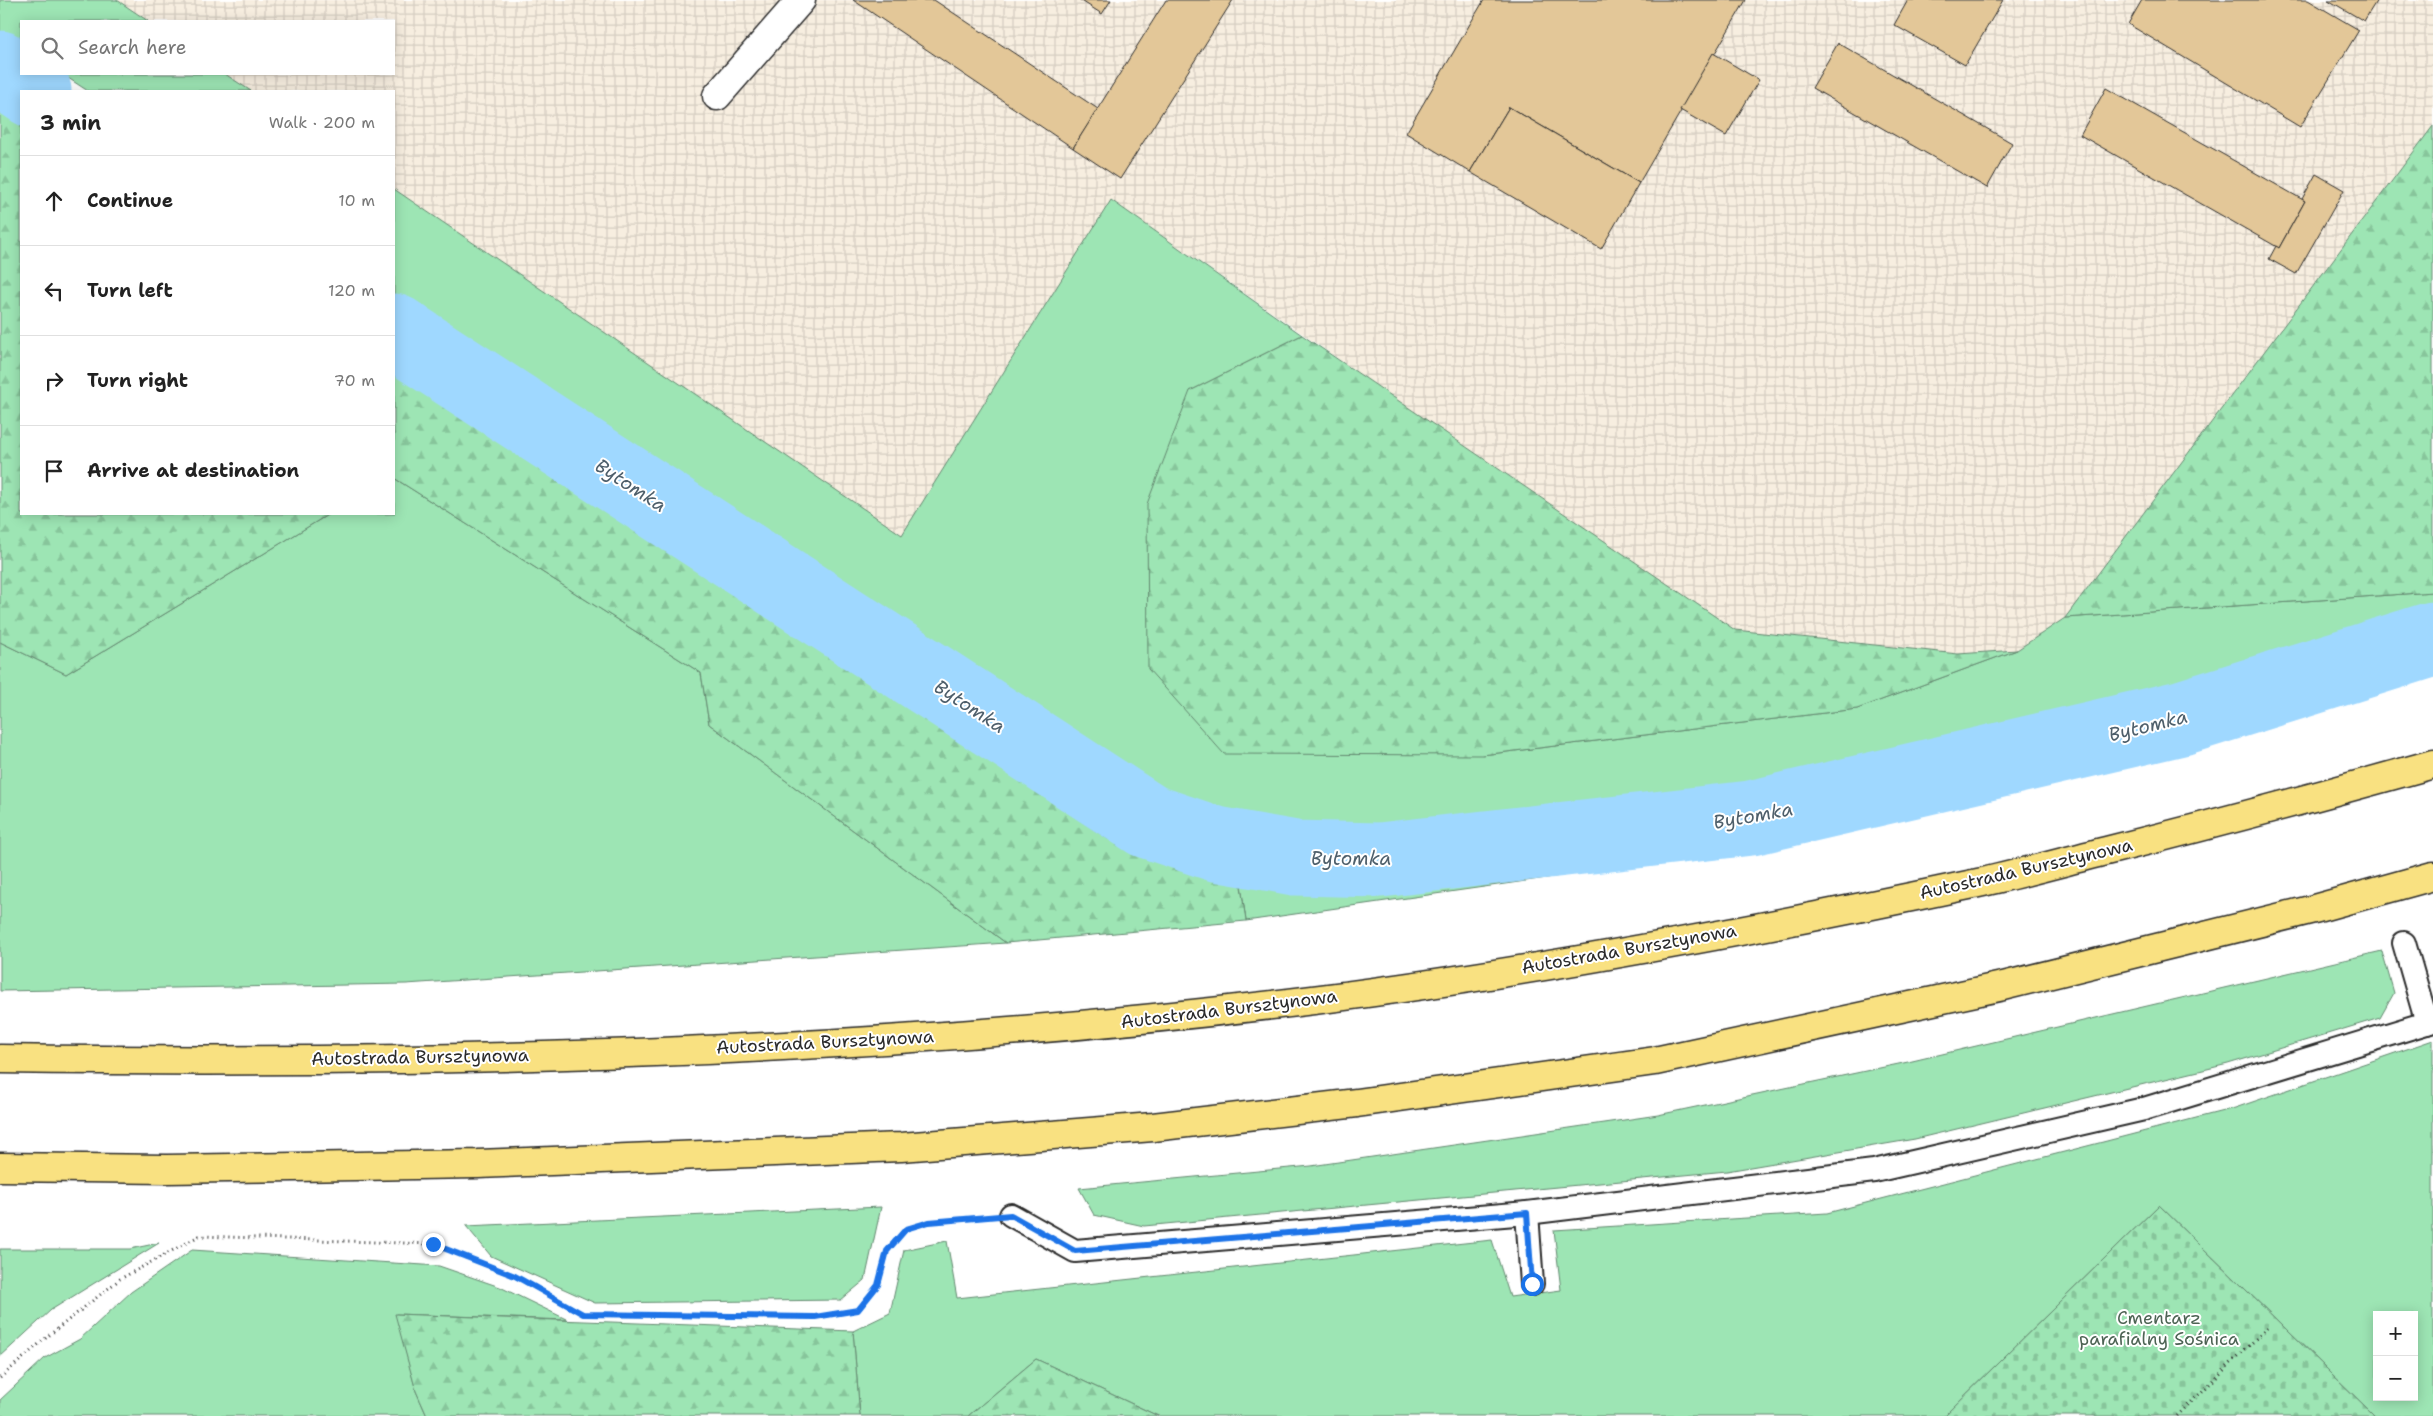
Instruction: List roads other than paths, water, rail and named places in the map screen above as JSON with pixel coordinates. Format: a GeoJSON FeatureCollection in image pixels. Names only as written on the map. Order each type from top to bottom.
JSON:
{"type":"FeatureCollection","features":[{"type":"Feature","properties":{"kind":"highway","name":"Autostrada Bursztynowa"},"geometry":{"type":"LineString","coordinates":[[0,1059],[126,1060],[458,1057],[664,1051],[894,1038],[1114,1022],[1325,998],[1605,956],[1983,882],[2267,810],[2433,764]]}},
{"type":"Feature","properties":{"kind":"highway"},"geometry":{"type":"LineString","coordinates":[[0,1167],[167,1170],[478,1164],[891,1148],[1153,1127],[1347,1104],[1654,1061],[2003,986],[2314,909],[2433,876]]}},
{"type":"Feature","properties":{"kind":"street"},"geometry":{"type":"LineString","coordinates":[[717,96],[800,0]]}},
{"type":"Feature","properties":{"kind":"lane"},"geometry":{"type":"LineString","coordinates":[[1011,1215],[1075,1251],[1527,1213],[1874,1171],[2144,1109],[2430,1022],[2404,944]]}},
{"type":"Feature","properties":{"kind":"lane"},"geometry":{"type":"LineString","coordinates":[[1527,1213],[1532,1284]]}},
{"type":"Feature","properties":{"kind":"waterway","name":"Bytomka"},"geometry":{"type":"LineString","coordinates":[[0,68],[33,90]]}},
{"type":"Feature","properties":{"kind":"waterway","name":"Bytomka"},"geometry":{"type":"LineString","coordinates":[[395,332],[1148,821],[1216,844],[1295,858],[1380,860],[1751,818],[2181,718],[2433,639]]}},
{"type":"Feature","properties":{"kind":"park label","name":"Cmentarz parafialny Sośnica"},"geometry":{"type":"Point","coordinates":[2159,1328]}}]}
